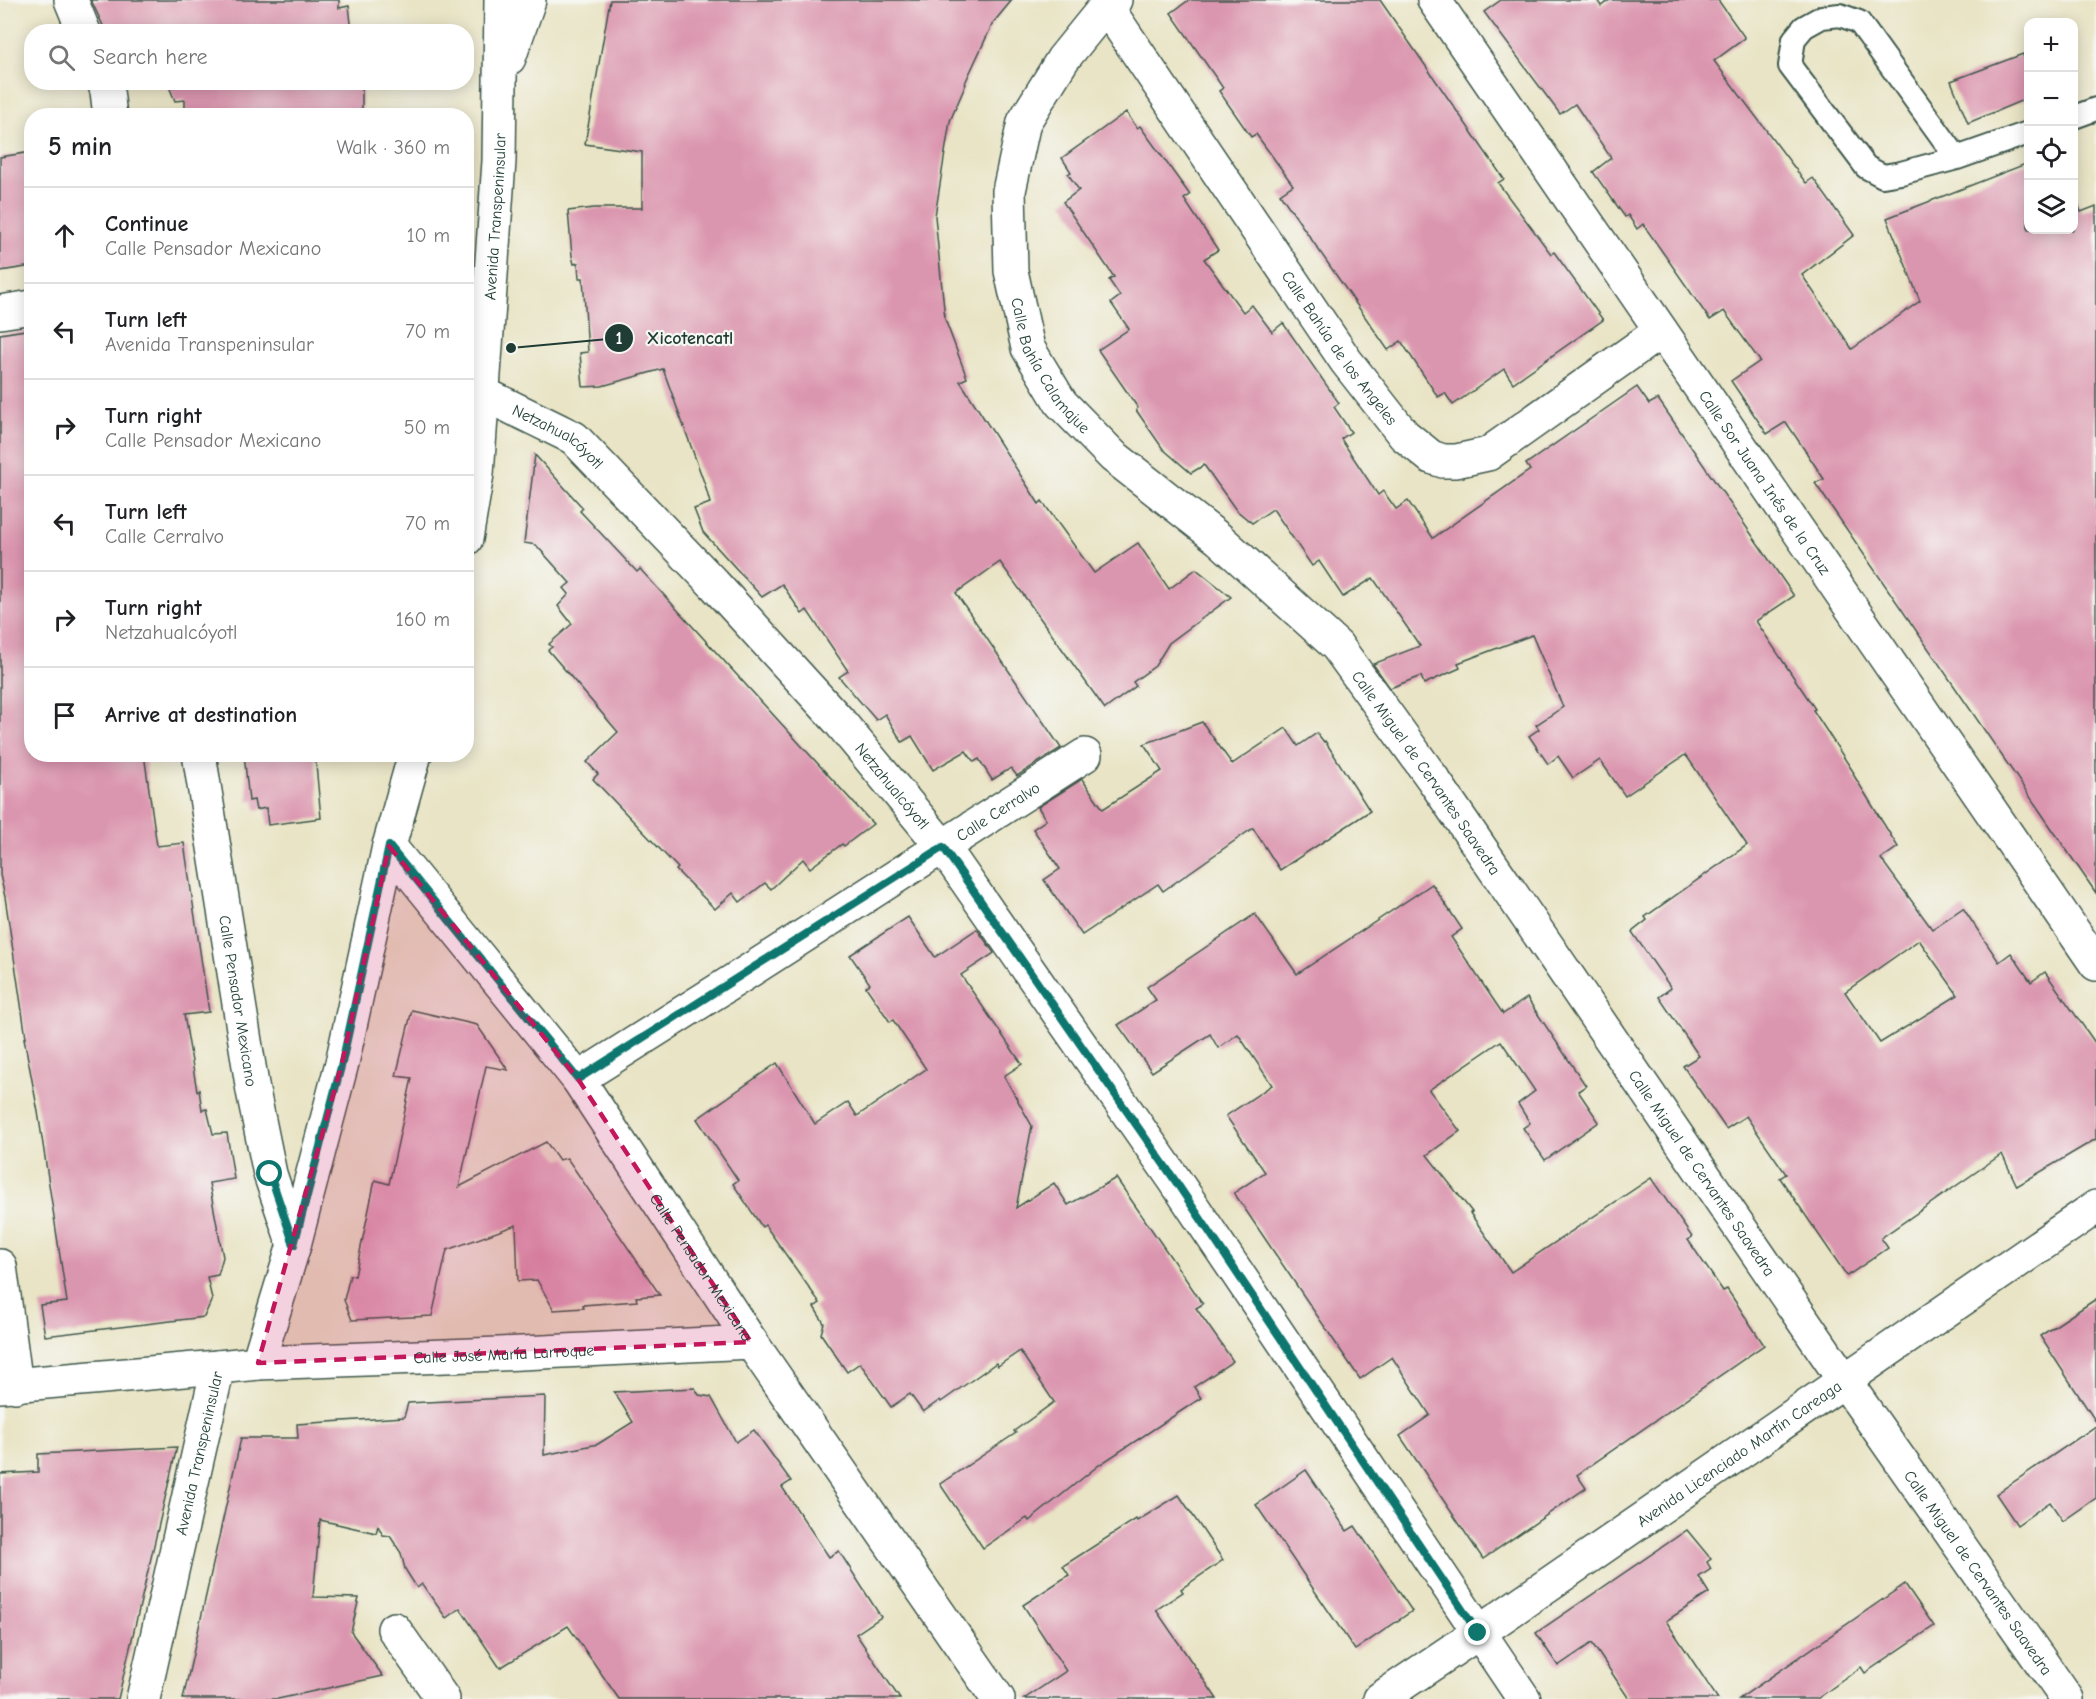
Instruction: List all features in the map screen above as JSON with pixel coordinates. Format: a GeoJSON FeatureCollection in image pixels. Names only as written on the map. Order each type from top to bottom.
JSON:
{"type":"FeatureCollection","features":[{"type":"Feature","properties":{"kind":"street"},"geometry":{"type":"LineString","coordinates":[[70,0],[80,24]]}},
{"type":"Feature","properties":{"kind":"street","name":"Avenida Transpeninsular"},"geometry":{"type":"LineString","coordinates":[[474,491],[484,394],[499,161],[501,0]]}},
{"type":"Feature","properties":{"kind":"street"},"geometry":{"type":"LineString","coordinates":[[500,83],[529,0]]}},
{"type":"Feature","properties":{"kind":"street","name":"Calle Sor Juana Inés de la Cruz"},"geometry":{"type":"LineString","coordinates":[[1434,0],[2096,964]]}},
{"type":"Feature","properties":{"kind":"street","name":"Calle Bahúa de los Angeles"},"geometry":{"type":"LineString","coordinates":[[1110,3],[1346,360],[1404,435],[1431,458],[1456,461],[1488,454],[1661,331]]}},
{"type":"Feature","properties":{"kind":"street","name":"Calle Bahía Calamajue"},"geometry":{"type":"LineString","coordinates":[[1110,3],[1064,60],[1024,122],[1009,191],[1011,271],[1028,348],[1061,403],[1113,456],[1219,538],[1337,646]]}},
{"type":"Feature","properties":{"kind":"street"},"geometry":{"type":"LineString","coordinates":[[107,90],[109,108]]}},
{"type":"Feature","properties":{"kind":"street"},"geometry":{"type":"LineString","coordinates":[[0,312],[24,308]]}},
{"type":"Feature","properties":{"kind":"street","name":"Netzahualcóyotl"},"geometry":{"type":"LineString","coordinates":[[484,394],[574,438],[714,584],[839,721],[943,847],[1174,1179],[1524,1699]]}},
{"type":"Feature","properties":{"kind":"street","name":"Calle Miguel de Cervantes Saavedra"},"geometry":{"type":"LineString","coordinates":[[1337,646],[1440,789],[1844,1380],[2067,1699]]}},
{"type":"Feature","properties":{"kind":"street","name":"Calle Cerralvo"},"geometry":{"type":"LineString","coordinates":[[578,1079],[1085,755]]}},
{"type":"Feature","properties":{"kind":"street","name":"Calle Pensador Mexicano"},"geometry":{"type":"LineString","coordinates":[[200,762],[253,1092],[270,1174],[294,1245]]}},
{"type":"Feature","properties":{"kind":"street"},"geometry":{"type":"LineString","coordinates":[[258,1363],[294,1245],[342,1063],[389,846],[413,762]]}},
{"type":"Feature","properties":{"kind":"street","name":"Calle Pensador Mexicano"},"geometry":{"type":"LineString","coordinates":[[389,846],[578,1079],[751,1342],[998,1699]]}},
{"type":"Feature","properties":{"kind":"street","name":"Avenida Licenciado Martín Careaga"},"geometry":{"type":"LineString","coordinates":[[1380,1699],[2096,1206]]}},
{"type":"Feature","properties":{"kind":"street"},"geometry":{"type":"LineString","coordinates":[[0,1266],[8,1386],[218,1367]]}},
{"type":"Feature","properties":{"kind":"street","name":"Calle José María Larroque"},"geometry":{"type":"LineString","coordinates":[[258,1363],[751,1342]]}},
{"type":"Feature","properties":{"kind":"street","name":"Avenida Transpeninsular"},"geometry":{"type":"LineString","coordinates":[[143,1699],[218,1367],[258,1363]]}},
{"type":"Feature","properties":{"kind":"street"},"geometry":{"type":"LineString","coordinates":[[394,1629],[443,1699]]}},
{"type":"Feature","properties":{"kind":"lane"},"geometry":{"type":"LineString","coordinates":[[1957,158],[1859,22],[1840,15],[1822,17],[1804,27],[1794,39],[1790,66],[1866,167],[1883,176],[1957,158],[2024,134]]}},
{"type":"Feature","properties":{"kind":"lane"},"geometry":{"type":"LineString","coordinates":[[2078,115],[2096,110]]}},
{"type":"Feature","properties":{"kind":"highlighted area"},"geometry":{"type":"Polygon","coordinates":[[[389,846],[578,1079],[751,1342],[258,1363],[342,1063],[389,846]]]}},
{"type":"Feature","properties":{"kind":"building"},"geometry":{"type":"Polygon","coordinates":[[[91,0],[339,0],[339,8],[349,6],[351,24],[102,24],[91,0]]]}},
{"type":"Feature","properties":{"kind":"building"},"geometry":{"type":"Polygon","coordinates":[[[610,0],[1012,0],[993,23],[950,121],[935,216],[945,319],[967,378],[960,381],[1039,504],[1042,501],[1094,573],[1138,543],[1169,589],[1196,569],[1231,597],[1169,643],[1155,666],[1133,682],[1136,686],[1105,709],[1000,562],[956,593],[1061,748],[1017,776],[1011,768],[992,780],[979,759],[974,762],[966,751],[933,770],[912,736],[902,742],[885,714],[876,720],[839,677],[848,671],[807,610],[802,614],[782,584],[762,597],[703,532],[694,509],[710,503],[663,369],[602,386],[583,387],[580,353],[588,352],[583,278],[579,278],[578,263],[574,264],[572,256],[568,211],[594,208],[642,208],[642,152],[585,144],[610,0]]]}},
{"type":"Feature","properties":{"kind":"building"},"geometry":{"type":"Polygon","coordinates":[[[1189,0],[1380,0],[1504,179],[1498,183],[1551,254],[1554,252],[1603,320],[1513,383],[1504,369],[1453,405],[1445,393],[1438,397],[1401,341],[1388,350],[1280,194],[1293,185],[1256,134],[1251,137],[1219,91],[1223,88],[1171,13],[1189,0]]]}},
{"type":"Feature","properties":{"kind":"building"},"geometry":{"type":"Polygon","coordinates":[[[1501,0],[1597,0],[1601,6],[1610,0],[1718,0],[1745,38],[1714,61],[1806,183],[1813,178],[1854,235],[1802,275],[1852,349],[1920,301],[1887,218],[2024,165],[2024,234],[2078,234],[2078,204],[2081,212],[2096,206],[2096,893],[1815,483],[1824,479],[1786,422],[1767,434],[1731,381],[1760,361],[1724,311],[1710,320],[1643,224],[1637,229],[1628,215],[1625,217],[1593,172],[1611,158],[1575,104],[1560,114],[1484,12],[1501,0]]]}},
{"type":"Feature","properties":{"kind":"building"},"geometry":{"type":"Polygon","coordinates":[[[2023,54],[2024,57],[2024,100],[1968,123],[1951,81],[2023,54]]]}},
{"type":"Feature","properties":{"kind":"building"},"geometry":{"type":"Polygon","coordinates":[[[170,90],[362,90],[362,108],[185,108],[185,100],[175,101],[170,90]]]}},
{"type":"Feature","properties":{"kind":"building"},"geometry":{"type":"Polygon","coordinates":[[[1126,112],[1137,128],[1140,126],[1190,195],[1184,199],[1218,250],[1204,259],[1243,312],[1252,305],[1272,332],[1283,323],[1339,403],[1334,407],[1351,432],[1341,439],[1378,495],[1383,491],[1396,509],[1408,501],[1433,538],[1530,470],[1526,464],[1637,387],[1649,404],[1658,399],[1794,596],[1756,621],[1815,709],[1813,710],[1898,847],[1881,859],[1932,929],[1963,908],[1999,962],[2011,953],[2031,982],[2045,972],[2096,1044],[2096,1139],[2017,1186],[2002,1154],[1881,1238],[1888,1248],[1847,1276],[1780,1178],[1786,1174],[1746,1116],[1726,1129],[1683,1066],[1699,1056],[1659,997],[1671,988],[1632,932],[1647,920],[1645,917],[1747,845],[1688,758],[1685,755],[1625,796],[1600,760],[1573,778],[1558,756],[1548,764],[1529,736],[1539,729],[1536,725],[1563,707],[1532,635],[1458,663],[1460,668],[1424,684],[1421,676],[1390,688],[1373,664],[1420,646],[1373,578],[1343,597],[1319,561],[1312,566],[1273,509],[1252,523],[1236,510],[1204,465],[1191,473],[1163,449],[1098,350],[1129,329],[1111,303],[1120,296],[1109,280],[1114,277],[1063,202],[1079,190],[1068,174],[1071,172],[1062,158],[1126,112]],[[1919,940],[1845,992],[1880,1043],[1958,995],[1919,940]]]}},
{"type":"Feature","properties":{"kind":"building"},"geometry":{"type":"Polygon","coordinates":[[[24,153],[24,267],[0,271],[0,157],[24,153]]]}},
{"type":"Feature","properties":{"kind":"building"},"geometry":{"type":"Polygon","coordinates":[[[24,330],[24,762],[145,762],[157,846],[184,843],[209,1012],[184,1015],[202,1110],[207,1109],[213,1134],[227,1133],[234,1179],[209,1183],[223,1257],[218,1275],[207,1277],[212,1299],[204,1317],[45,1336],[40,1305],[67,1302],[0,875],[0,334],[24,330]]]}},
{"type":"Feature","properties":{"kind":"building"},"geometry":{"type":"Polygon","coordinates":[[[535,455],[583,508],[580,511],[637,572],[640,569],[873,824],[810,868],[803,859],[771,889],[765,883],[740,902],[733,893],[715,909],[676,870],[678,868],[593,779],[598,774],[587,762],[618,732],[548,650],[552,647],[549,644],[572,624],[558,606],[569,594],[564,588],[570,583],[536,545],[524,543],[535,455]]]}},
{"type":"Feature","properties":{"kind":"building"},"geometry":{"type":"Polygon","coordinates":[[[1202,722],[1232,764],[1286,728],[1298,746],[1317,733],[1325,741],[1370,811],[1280,870],[1253,828],[1163,891],[1158,884],[1082,935],[1044,880],[1060,869],[1033,829],[1046,820],[1038,807],[1082,779],[1103,809],[1162,771],[1144,744],[1202,722]]]}},
{"type":"Feature","properties":{"kind":"building"},"geometry":{"type":"Polygon","coordinates":[[[245,762],[316,762],[321,818],[268,825],[266,808],[256,810],[254,800],[249,801],[245,762]]]}},
{"type":"Feature","properties":{"kind":"building"},"geometry":{"type":"Polygon","coordinates":[[[1432,884],[1462,929],[1451,937],[1503,1014],[1527,998],[1586,1086],[1578,1091],[1599,1122],[1545,1160],[1523,1128],[1530,1123],[1518,1104],[1535,1091],[1501,1041],[1429,1090],[1460,1131],[1427,1155],[1472,1212],[1470,1213],[1511,1272],[1651,1178],[1692,1237],[1688,1240],[1723,1291],[1727,1289],[1764,1345],[1577,1475],[1586,1488],[1483,1559],[1400,1436],[1430,1415],[1392,1357],[1360,1379],[1234,1193],[1265,1172],[1226,1116],[1272,1085],[1238,1034],[1218,1048],[1210,1034],[1152,1072],[1118,1025],[1156,1000],[1147,987],[1255,914],[1297,974],[1432,884]]]}},
{"type":"Feature","properties":{"kind":"building"},"geometry":{"type":"Polygon","coordinates":[[[908,917],[935,957],[977,929],[994,953],[961,975],[1022,1064],[1004,1076],[1032,1126],[1016,1208],[1054,1183],[1068,1205],[1116,1178],[1203,1304],[1196,1308],[1233,1361],[1194,1387],[1201,1398],[1099,1465],[1029,1521],[1027,1518],[983,1548],[940,1484],[1016,1433],[1014,1431],[1054,1402],[1020,1351],[998,1366],[996,1363],[923,1412],[910,1394],[891,1407],[860,1363],[847,1372],[821,1334],[824,1323],[814,1307],[820,1303],[765,1225],[762,1227],[733,1184],[738,1180],[697,1119],[777,1063],[815,1124],[848,1102],[857,1116],[926,1069],[893,1020],[890,1022],[866,987],[870,984],[850,955],[908,917]]]}},
{"type":"Feature","properties":{"kind":"building"},"geometry":{"type":"Polygon","coordinates":[[[412,1010],[477,1025],[508,1070],[486,1066],[459,1187],[546,1142],[559,1160],[567,1158],[660,1295],[636,1297],[637,1301],[583,1305],[584,1308],[554,1310],[537,1280],[518,1281],[516,1225],[447,1250],[432,1316],[352,1320],[344,1300],[350,1275],[355,1276],[375,1180],[389,1184],[412,1078],[396,1076],[412,1010]]]}},
{"type":"Feature","properties":{"kind":"building"},"geometry":{"type":"Polygon","coordinates":[[[2096,1299],[2096,1422],[2040,1336],[2096,1299]]]}},
{"type":"Feature","properties":{"kind":"building"},"geometry":{"type":"Polygon","coordinates":[[[695,1388],[699,1395],[711,1397],[736,1442],[754,1430],[791,1481],[782,1487],[829,1557],[839,1551],[881,1617],[856,1634],[900,1699],[619,1699],[568,1626],[500,1668],[460,1608],[446,1618],[422,1584],[417,1588],[405,1569],[401,1553],[390,1536],[383,1535],[378,1526],[376,1533],[320,1520],[313,1597],[359,1598],[351,1632],[383,1676],[278,1699],[183,1699],[241,1438],[298,1438],[297,1424],[404,1417],[408,1403],[545,1396],[544,1455],[598,1444],[633,1422],[614,1392],[695,1388]]]}},
{"type":"Feature","properties":{"kind":"building"},"geometry":{"type":"Polygon","coordinates":[[[2096,1426],[2096,1498],[2063,1521],[2050,1502],[2017,1525],[1996,1494],[2096,1426]]]}},
{"type":"Feature","properties":{"kind":"building"},"geometry":{"type":"Polygon","coordinates":[[[177,1447],[118,1699],[0,1699],[0,1474],[38,1472],[38,1454],[177,1447]]]}},
{"type":"Feature","properties":{"kind":"building"},"geometry":{"type":"Polygon","coordinates":[[[1306,1470],[1347,1531],[1355,1526],[1412,1611],[1355,1650],[1256,1505],[1306,1470]]]}},
{"type":"Feature","properties":{"kind":"building"},"geometry":{"type":"Polygon","coordinates":[[[1179,1495],[1223,1560],[1181,1589],[1183,1592],[1156,1610],[1217,1699],[1024,1699],[1066,1671],[1023,1605],[1069,1575],[1063,1566],[1136,1519],[1137,1521],[1179,1495]]]}},
{"type":"Feature","properties":{"kind":"building"},"geometry":{"type":"Polygon","coordinates":[[[1687,1530],[1711,1559],[1707,1562],[1711,1569],[1699,1577],[1709,1593],[1666,1621],[1718,1699],[1629,1699],[1592,1643],[1558,1666],[1536,1633],[1687,1530]]]}},
{"type":"Feature","properties":{"kind":"building"},"geometry":{"type":"Polygon","coordinates":[[[1905,1584],[1934,1626],[1865,1673],[1861,1667],[1817,1699],[1739,1699],[1905,1584]]]}},
{"type":"Feature","properties":{"kind":"place","name":"Xicotencatl"},"geometry":{"type":"Point","coordinates":[511,348]}},
{"type":"Feature","properties":{"kind":"route"},"geometry":{"type":"LineString","coordinates":[[270,1174],[294,1245],[342,1063],[389,846],[578,1079],[943,847],[1174,1179],[1478,1633]]}}]}
